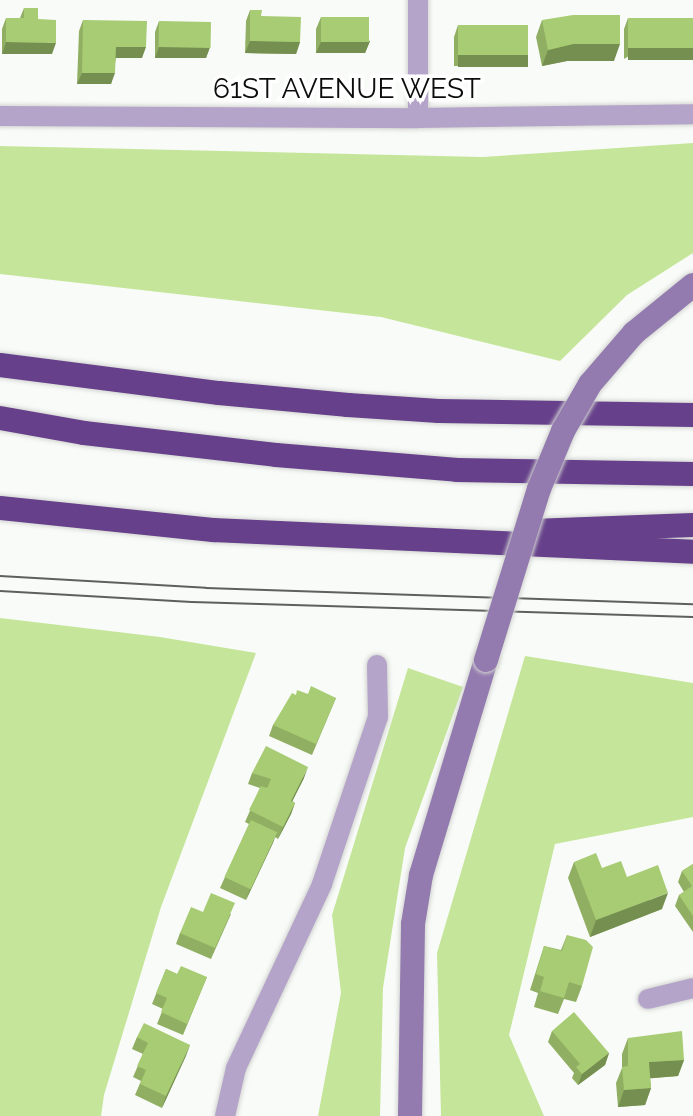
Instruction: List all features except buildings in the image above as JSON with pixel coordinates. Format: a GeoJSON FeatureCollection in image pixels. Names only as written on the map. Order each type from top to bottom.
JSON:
{"type":"FeatureCollection","features":[{"type":"Feature","properties":{"kind":"highway"},"geometry":{"type":"LineString","coordinates":[[0,365],[219,393],[348,405],[439,411],[693,415]]}},
{"type":"Feature","properties":{"kind":"highway"},"geometry":{"type":"LineString","coordinates":[[0,418],[84,433],[276,455],[442,469],[693,474]]}},
{"type":"Feature","properties":{"kind":"highway"},"geometry":{"type":"LineString","coordinates":[[0,508],[138,524],[358,538],[693,552]]}},
{"type":"Feature","properties":{"kind":"highway"},"geometry":{"type":"LineString","coordinates":[[358,538],[693,525]]}},
{"type":"Feature","properties":{"kind":"street"},"geometry":{"type":"LineString","coordinates":[[418,0],[418,118]]}},
{"type":"Feature","properties":{"kind":"street","name":"61ST AVENUE WEST"},"geometry":{"type":"LineString","coordinates":[[0,116],[418,118],[693,114]]}},
{"type":"Feature","properties":{"kind":"street"},"geometry":{"type":"LineString","coordinates":[[410,1116],[413,924],[421,875],[539,489],[563,431],[590,384],[634,333],[693,285]]}},
{"type":"Feature","properties":{"kind":"street"},"geometry":{"type":"LineString","coordinates":[[225,1116],[236,1068],[322,884],[378,717],[377,665]]}},
{"type":"Feature","properties":{"kind":"street"},"geometry":{"type":"LineString","coordinates":[[648,999],[693,988]]}},
{"type":"Feature","properties":{"kind":"green space"},"geometry":{"type":"Polygon","coordinates":[[[693,143],[693,253],[627,295],[560,361],[381,317],[0,274],[0,146],[483,157],[693,143]]]}},
{"type":"Feature","properties":{"kind":"green space"},"geometry":{"type":"Polygon","coordinates":[[[0,618],[160,637],[256,653],[161,907],[104,1095],[101,1116],[0,1116],[0,618]]]}},
{"type":"Feature","properties":{"kind":"green space"},"geometry":{"type":"Polygon","coordinates":[[[525,656],[693,683],[693,817],[555,844],[509,1035],[544,1116],[441,1116],[437,953],[525,656]]]}},
{"type":"Feature","properties":{"kind":"green space"},"geometry":{"type":"Polygon","coordinates":[[[408,668],[463,687],[405,848],[383,988],[380,1116],[318,1116],[341,993],[332,915],[408,668]]]}},
{"type":"Feature","properties":{"kind":"tram line"},"geometry":{"type":"LineString","coordinates":[[0,576],[206,588],[693,604]]}},
{"type":"Feature","properties":{"kind":"tram line"},"geometry":{"type":"LineString","coordinates":[[0,591],[192,602],[693,617]]}}]}
